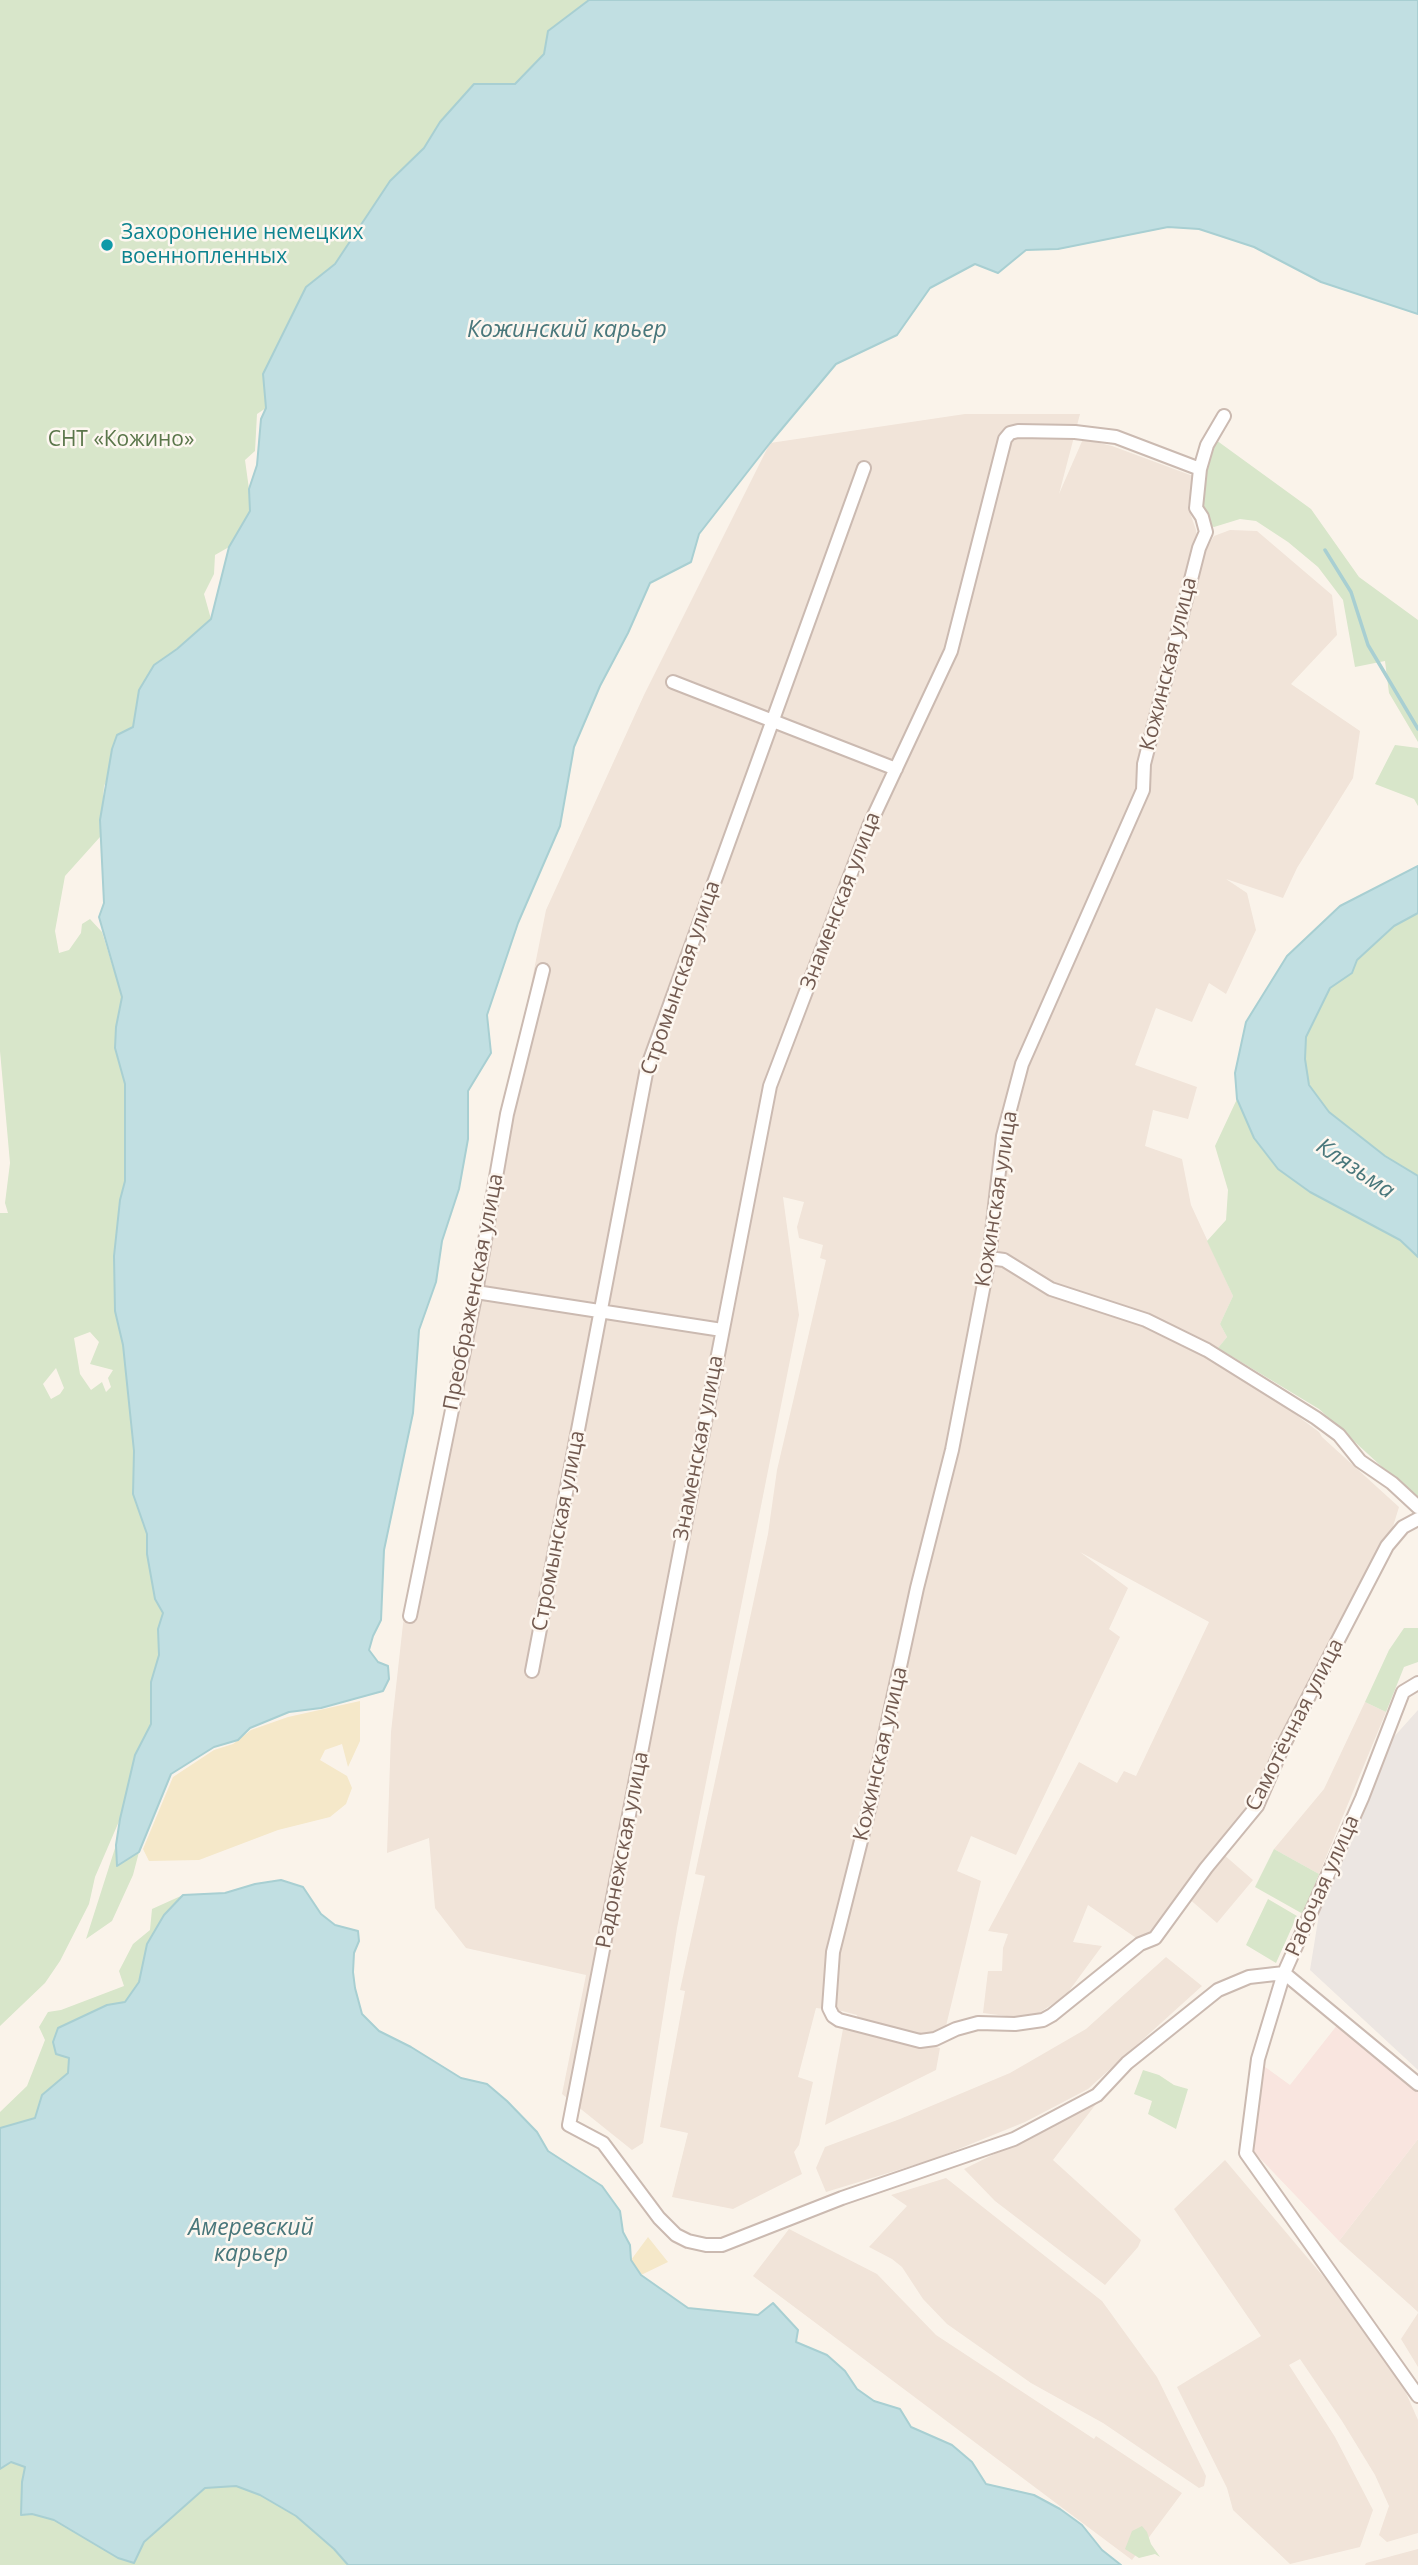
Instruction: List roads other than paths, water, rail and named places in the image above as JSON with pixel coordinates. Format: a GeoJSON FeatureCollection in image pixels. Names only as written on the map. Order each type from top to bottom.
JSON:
{"type":"FeatureCollection","features":[{"type":"Feature","properties":{"kind":"street","name":"Кожинская улица"},"geometry":{"type":"LineString","coordinates":[[829,2008],[833,1952],[869,1809],[917,1588],[952,1450],[989,1258],[1003,1136],[1022,1064],[1143,790],[1144,764],[1199,548],[1206,532],[1196,508],[1200,469],[1207,445],[1224,416]]}},
{"type":"Feature","properties":{"kind":"street","name":"Знаменская улица"},"geometry":{"type":"LineString","coordinates":[[674,1575],[770,1086],[869,826],[951,651],[1005,439],[1010,433],[1018,431],[1075,432],[1116,437],[1200,469]]}},
{"type":"Feature","properties":{"kind":"street","name":"Стромынская улица"},"geometry":{"type":"LineString","coordinates":[[532,1671],[647,1068],[864,468]]}},
{"type":"Feature","properties":{"kind":"street"},"geometry":{"type":"LineString","coordinates":[[673,682],[895,769]]}},
{"type":"Feature","properties":{"kind":"street","name":"Преображенская улица"},"geometry":{"type":"LineString","coordinates":[[410,1616],[476,1292],[507,1114],[543,970]]}},
{"type":"Feature","properties":{"kind":"street"},"geometry":{"type":"LineString","coordinates":[[989,1258],[1004,1260],[1051,1289],[1146,1320],[1207,1350],[1339,1435],[1360,1461],[1392,1483],[1418,1507]]}},
{"type":"Feature","properties":{"kind":"street"},"geometry":{"type":"LineString","coordinates":[[476,1292],[722,1330]]}},
{"type":"Feature","properties":{"kind":"street","name":"Самотёчная улица"},"geometry":{"type":"LineString","coordinates":[[829,2008],[839,2020],[920,2041],[935,2039],[978,2023],[1015,2024],[1043,2020],[1140,1944],[1155,1938],[1206,1868],[1257,1806],[1283,1746],[1387,1546],[1403,1527],[1418,1519]]}},
{"type":"Feature","properties":{"kind":"street","name":"Радонежская улица"},"geometry":{"type":"LineString","coordinates":[[674,1575],[569,2125],[603,2143],[659,2218],[676,2235],[706,2245],[734,2242],[842,2198],[1014,2139],[1097,2095],[1127,2063],[1218,1990],[1249,1978],[1284,1973]]}},
{"type":"Feature","properties":{"kind":"street","name":"Рабочая улица"},"geometry":{"type":"LineString","coordinates":[[1418,1683],[1403,1692],[1362,1798],[1284,1973],[1418,2084]]}},
{"type":"Feature","properties":{"kind":"street"},"geometry":{"type":"LineString","coordinates":[[1284,1973],[1258,2059],[1246,2153],[1418,2396]]}},
{"type":"Feature","properties":{"kind":"water","name":"Кожинский карьер"},"geometry":{"type":"Polygon","coordinates":[[[589,0],[1418,0],[1418,314],[1321,282],[1254,247],[1199,229],[1168,227],[1058,249],[1026,250],[998,273],[975,264],[930,288],[897,335],[836,364],[699,534],[691,562],[650,583],[574,747],[560,826],[518,923],[487,1015],[491,1053],[468,1091],[468,1139],[459,1189],[442,1241],[436,1282],[419,1330],[413,1413],[384,1550],[381,1620],[369,1650],[378,1662],[388,1666],[389,1679],[383,1691],[321,1708],[289,1712],[250,1728],[238,1740],[214,1747],[171,1774],[139,1852],[117,1866],[116,1845],[120,1819],[135,1755],[151,1724],[151,1682],[159,1655],[158,1629],[163,1613],[155,1599],[147,1554],[147,1534],[133,1494],[134,1451],[123,1345],[115,1311],[114,1256],[120,1200],[125,1181],[125,1084],[115,1048],[122,997],[99,917],[104,903],[100,820],[112,749],[117,735],[133,727],[139,690],[154,665],[211,619],[229,547],[250,511],[249,489],[257,465],[261,419],[266,408],[263,374],[306,287],[335,264],[390,181],[424,148],[440,122],[474,84],[515,84],[544,54],[548,31],[589,0]]]}},
{"type":"Feature","properties":{"kind":"water","name":"Клязьма"},"geometry":{"type":"Polygon","coordinates":[[[1418,866],[1418,913],[1394,926],[1357,960],[1352,973],[1330,988],[1306,1037],[1305,1059],[1309,1085],[1329,1112],[1385,1156],[1418,1176],[1418,1257],[1400,1240],[1310,1192],[1278,1169],[1254,1138],[1237,1099],[1235,1073],[1246,1022],[1287,956],[1340,906],[1418,866]]]}},
{"type":"Feature","properties":{"kind":"water","name":"Амеревский карьер"},"geometry":{"type":"Polygon","coordinates":[[[281,1880],[303,1887],[321,1914],[335,1925],[358,1931],[359,1941],[354,1953],[353,1972],[355,1988],[362,2014],[379,2031],[461,2078],[487,2084],[537,2132],[548,2151],[602,2186],[620,2211],[623,2232],[630,2245],[631,2260],[641,2275],[688,2308],[758,2315],[773,2303],[798,2330],[796,2342],[827,2355],[845,2371],[857,2389],[874,2401],[900,2409],[911,2427],[952,2445],[972,2462],[986,2484],[1034,2495],[1060,2509],[1082,2525],[1102,2550],[1121,2565],[348,2565],[296,2516],[260,2495],[236,2486],[205,2488],[144,2542],[134,2563],[118,2558],[54,2520],[32,2514],[21,2515],[25,2467],[11,2462],[0,2469],[0,2128],[35,2118],[42,2095],[68,2073],[69,2058],[56,2054],[53,2042],[58,2028],[107,2005],[125,2002],[139,1982],[147,1944],[164,1915],[183,1895],[225,1893],[281,1880]]]}},
{"type":"Feature","properties":{"kind":"waterway"},"geometry":{"type":"LineString","coordinates":[[1325,550],[1351,592],[1368,645],[1418,729]]}},
{"type":"Feature","properties":{"kind":"place","name":"Захоронение немецких военнопленных"},"geometry":{"type":"Point","coordinates":[107,245]}},
{"type":"Feature","properties":{"kind":"park label","name":"СНТ «Кожино»"},"geometry":{"type":"Point","coordinates":[121,440]}}]}
